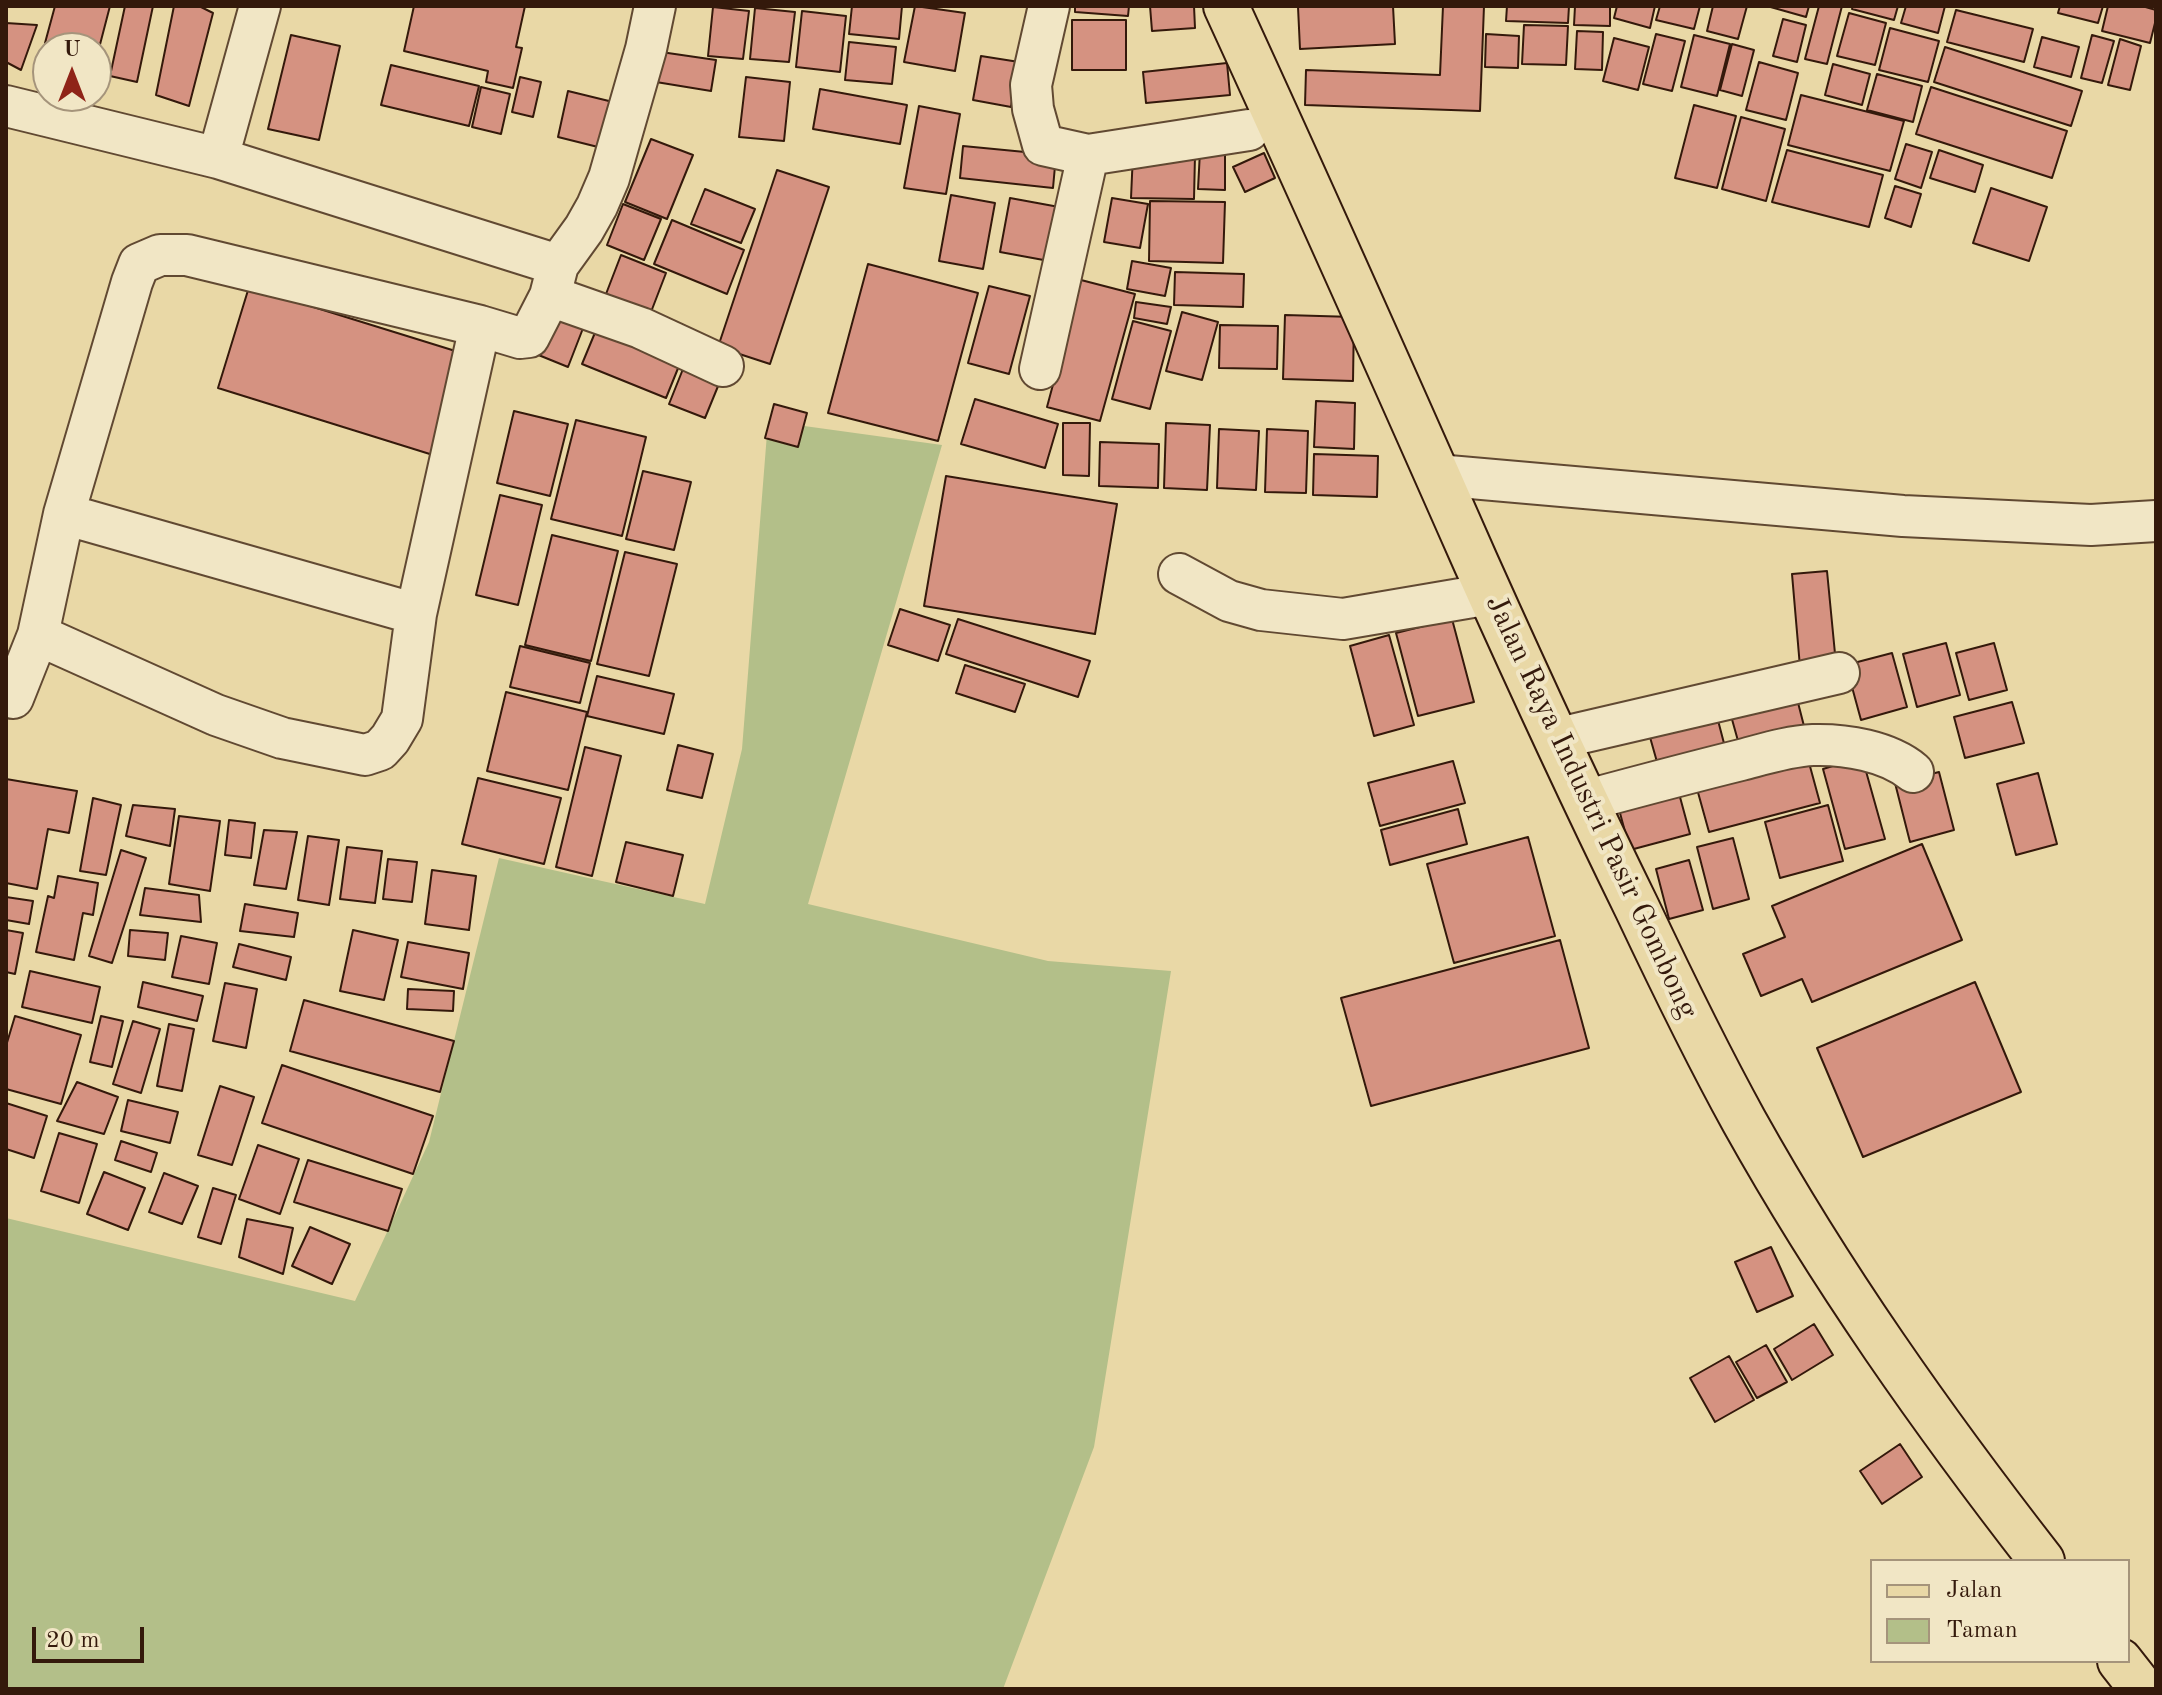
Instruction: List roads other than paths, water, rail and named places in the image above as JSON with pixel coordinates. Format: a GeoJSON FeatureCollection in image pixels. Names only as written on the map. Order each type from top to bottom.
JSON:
{"type":"FeatureCollection","features":[{"type":"Feature","properties":{"kind":"main road","name":"Jalan Raya Industri Pasir Gombong"},"geometry":{"type":"LineString","coordinates":[[1226,6],[1555,739],[1685,1010],[1744,1121],[1806,1227],[1904,1377],[2040,1559]]}},
{"type":"Feature","properties":{"kind":"main road"},"geometry":{"type":"LineString","coordinates":[[2122,1663],[2142,1688]]}},
{"type":"Feature","properties":{"kind":"street"},"geometry":{"type":"LineString","coordinates":[[218,158],[260,6]]}},
{"type":"Feature","properties":{"kind":"street"},"geometry":{"type":"LineString","coordinates":[[13,698],[38,635],[64,514],[139,264],[160,255],[187,255],[525,339],[529,337],[554,280],[597,206],[609,178],[646,49],[655,6]]}},
{"type":"Feature","properties":{"kind":"street"},"geometry":{"type":"LineString","coordinates":[[1049,6],[1031,85],[1033,109],[1043,145],[1088,155],[1249,130]]}},
{"type":"Feature","properties":{"kind":"street"},"geometry":{"type":"LineString","coordinates":[[6,106],[218,158],[554,280],[641,328],[723,366]]}},
{"type":"Feature","properties":{"kind":"street"},"geometry":{"type":"LineString","coordinates":[[1040,369],[1088,155]]}},
{"type":"Feature","properties":{"kind":"street"},"geometry":{"type":"LineString","coordinates":[[38,635],[216,715],[282,738],[365,755],[380,750],[402,719],[416,614],[480,326]]}},
{"type":"Feature","properties":{"kind":"street"},"geometry":{"type":"LineString","coordinates":[[1437,475],[1903,516],[2091,525],[2156,521]]}},
{"type":"Feature","properties":{"kind":"street"},"geometry":{"type":"LineString","coordinates":[[64,514],[416,614]]}},
{"type":"Feature","properties":{"kind":"street"},"geometry":{"type":"LineString","coordinates":[[1179,574],[1229,601],[1250,607],[1343,619],[1490,594]]}},
{"type":"Feature","properties":{"kind":"street"},"geometry":{"type":"LineString","coordinates":[[1555,739],[1839,673]]}},
{"type":"Feature","properties":{"kind":"street"},"geometry":{"type":"LineString","coordinates":[[1584,801],[1742,759],[1810,745],[1843,745],[1901,762],[1913,772]]}}]}
